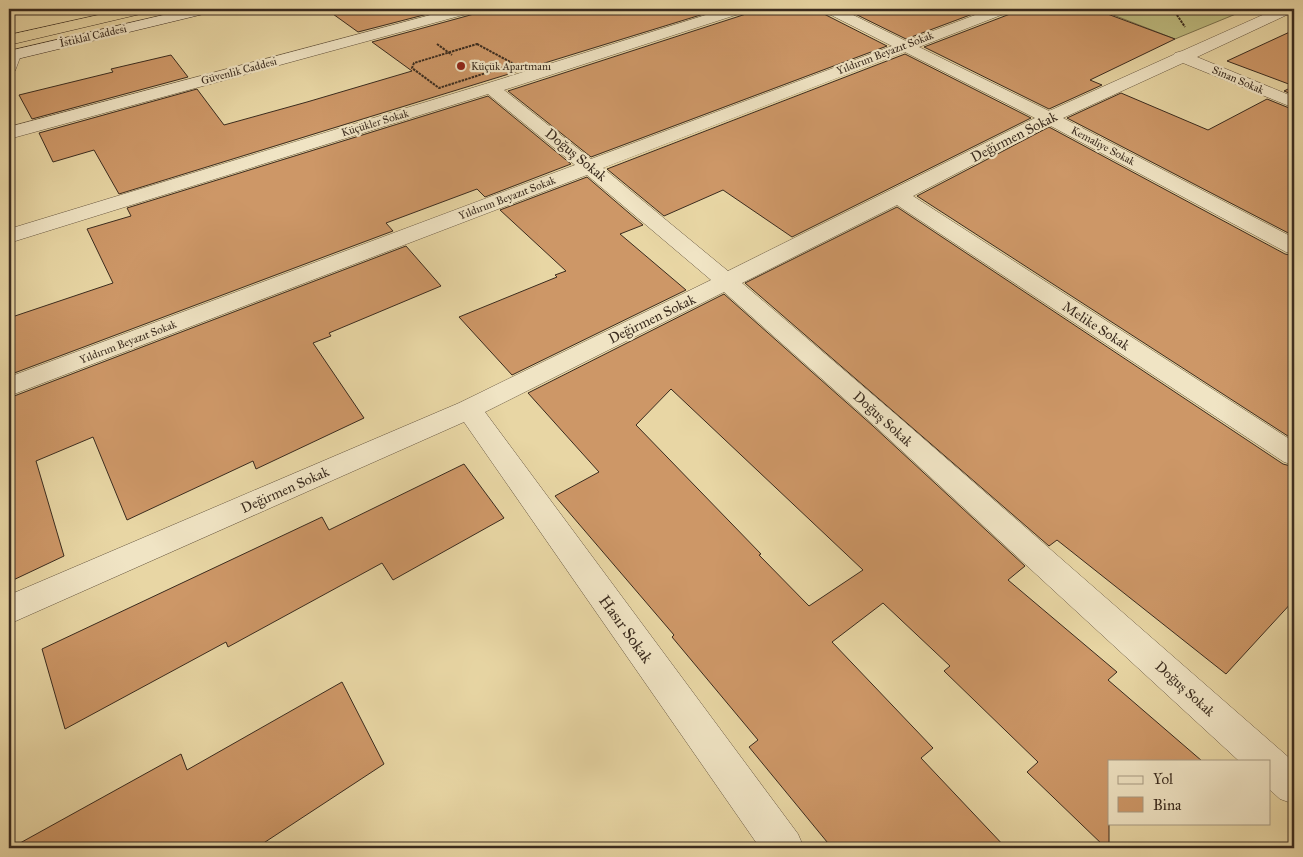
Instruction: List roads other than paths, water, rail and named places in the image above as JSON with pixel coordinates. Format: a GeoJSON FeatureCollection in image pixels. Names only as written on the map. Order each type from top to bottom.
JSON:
{"type":"FeatureCollection","features":[{"type":"Feature","properties":{"kind":"highway"},"geometry":{"type":"LineString","coordinates":[[10,53],[144,9]]}},
{"type":"Feature","properties":{"kind":"highway"},"geometry":{"type":"LineString","coordinates":[[9,23],[26,19]]}},
{"type":"Feature","properties":{"kind":"highway"},"geometry":{"type":"LineString","coordinates":[[10,53],[100,34]]}},
{"type":"Feature","properties":{"kind":"street"},"geometry":{"type":"LineString","coordinates":[[9,10],[13,9]]}},
{"type":"Feature","properties":{"kind":"street","name":"İstiklal Caddesi"},"geometry":{"type":"LineString","coordinates":[[100,34],[207,9]]}},
{"type":"Feature","properties":{"kind":"street","name":"Güvenlik Caddesi"},"geometry":{"type":"LineString","coordinates":[[9,133],[469,9]]}},
{"type":"Feature","properties":{"kind":"street","name":"Küçükler Sokak"},"geometry":{"type":"LineString","coordinates":[[9,236],[491,88],[740,9]]}},
{"type":"Feature","properties":{"kind":"street","name":"Kemaliye Sokak"},"geometry":{"type":"LineString","coordinates":[[830,9],[1049,118],[1294,247]]}},
{"type":"Feature","properties":{"kind":"street","name":"Yıldırım Beyazıt Sokak"},"geometry":{"type":"LineString","coordinates":[[9,387],[1004,9]]}},
{"type":"Feature","properties":{"kind":"street","name":"Değirmen Sokak"},"geometry":{"type":"LineString","coordinates":[[9,610],[469,409],[898,196],[1049,118],[1181,56],[1288,9]]}},
{"type":"Feature","properties":{"kind":"street","name":"Sinan Sokak"},"geometry":{"type":"LineString","coordinates":[[1181,56],[1294,103]]}},
{"type":"Feature","properties":{"kind":"street","name":"Doğuş Sokak"},"geometry":{"type":"LineString","coordinates":[[491,88],[591,166],[728,281],[1265,760]]}},
{"type":"Feature","properties":{"kind":"street","name":"Melike Sokak"},"geometry":{"type":"LineString","coordinates":[[898,196],[1294,455]]}},
{"type":"Feature","properties":{"kind":"street","name":"Hasır Sokak"},"geometry":{"type":"LineString","coordinates":[[469,409],[784,848]]}},
{"type":"Feature","properties":{"kind":"street"},"geometry":{"type":"LineString","coordinates":[[1270,765],[1294,786]]}},
{"type":"Feature","properties":{"kind":"place","name":"Küçük Apartmanı"},"geometry":{"type":"Point","coordinates":[461,66]}}]}
